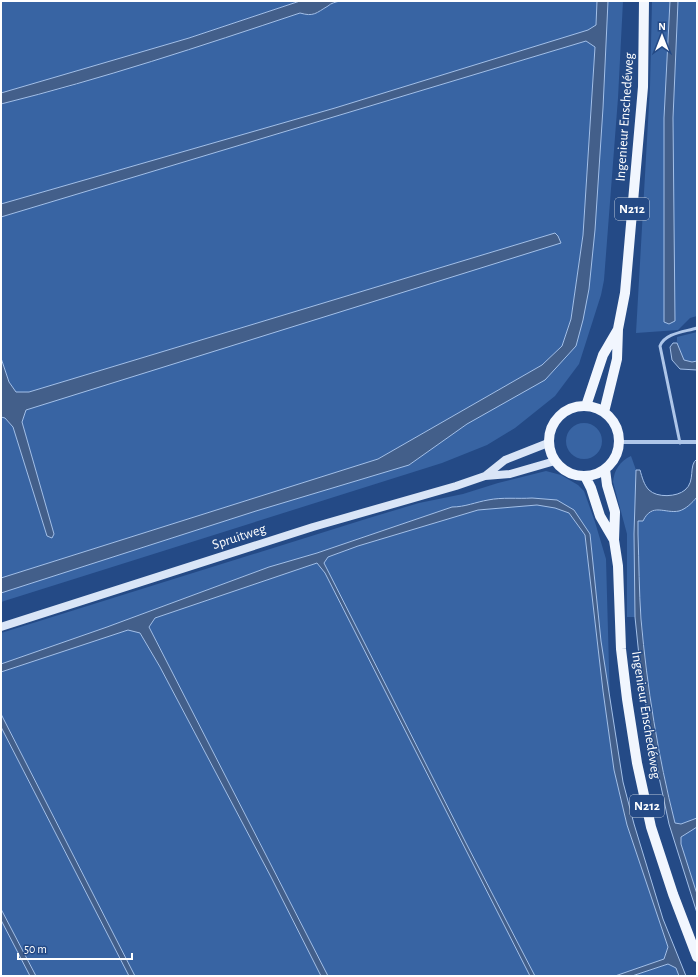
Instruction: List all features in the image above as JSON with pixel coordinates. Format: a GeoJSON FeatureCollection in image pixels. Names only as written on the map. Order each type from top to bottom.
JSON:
{"type":"FeatureCollection","features":[{"type":"Feature","properties":{"kind":"main road","name":"Ingenieur Enschedéweg"},"geometry":{"type":"LineString","coordinates":[[604,412],[617,359],[618,329],[625,293],[643,87],[644,1]]}},
{"type":"Feature","properties":{"kind":"main road","name":"Ingenieur Enschedéweg"},"geometry":{"type":"LineString","coordinates":[[586,406],[603,355],[618,329]]}},
{"type":"Feature","properties":{"kind":"main road"},"geometry":{"type":"LineString","coordinates":[[586,406],[604,412],[612,421],[618,432],[619,442],[614,458],[605,469],[596,474],[585,476],[572,474],[560,467],[551,454],[548,443],[552,425],[558,417],[575,407],[586,406]]}},
{"type":"Feature","properties":{"kind":"main road","name":"Spruitweg"},"geometry":{"type":"LineString","coordinates":[[485,476],[505,460],[548,443]]}},
{"type":"Feature","properties":{"kind":"main road","name":"Spruitweg"},"geometry":{"type":"LineString","coordinates":[[1,627],[313,527],[456,486],[485,476],[510,474],[555,461]]}},
{"type":"Feature","properties":{"kind":"main road","name":"Ingenieur Enschedéweg"},"geometry":{"type":"LineString","coordinates":[[605,469],[607,485],[615,512],[614,540],[618,566],[621,649],[637,763],[651,827],[673,894],[697,958]]}},
{"type":"Feature","properties":{"kind":"main road","name":"Ingenieur Enschedéweg"},"geometry":{"type":"LineString","coordinates":[[585,476],[591,488],[600,516],[614,540]]}},
{"type":"Feature","properties":{"kind":"street"},"geometry":{"type":"LineString","coordinates":[[619,442],[697,442]]}},
{"type":"Feature","properties":{"kind":"lane"},"geometry":{"type":"LineString","coordinates":[[680,443],[660,346],[662,341],[668,336],[697,328]]}},
{"type":"Feature","properties":{"kind":"shaded area"},"geometry":{"type":"Polygon","coordinates":[[[1,1],[300,1],[189,38],[1,93],[1,1]]]}},
{"type":"Feature","properties":{"kind":"shaded area"},"geometry":{"type":"Polygon","coordinates":[[[300,1],[340,1],[331,4],[315,14],[309,15],[300,13],[114,73],[1,104],[1,93],[189,38],[300,1]]]}},
{"type":"Feature","properties":{"kind":"shaded area"},"geometry":{"type":"Polygon","coordinates":[[[340,1],[597,1],[596,25],[589,30],[335,108],[1,204],[1,104],[68,87],[300,13],[309,15],[315,14],[331,4],[340,1]]]}},
{"type":"Feature","properties":{"kind":"shaded area"},"geometry":{"type":"Polygon","coordinates":[[[597,1],[608,1],[595,230],[589,289],[576,346],[545,380],[467,424],[409,465],[256,511],[1,593],[1,578],[378,459],[542,365],[562,346],[571,319],[583,235],[595,47],[586,41],[1,217],[1,204],[335,108],[588,30],[596,25],[597,1]]]}},
{"type":"Feature","properties":{"kind":"shaded area"},"geometry":{"type":"Polygon","coordinates":[[[608,1],[623,1],[618,98],[604,280],[601,295],[579,364],[555,396],[515,428],[487,445],[442,463],[1,602],[1,593],[256,511],[409,465],[576,346],[608,1]]]}},
{"type":"Feature","properties":{"kind":"shaded area"},"geometry":{"type":"Polygon","coordinates":[[[652,1],[670,1],[664,118],[664,322],[669,324],[673,118],[678,1],[697,1],[697,316],[690,318],[678,330],[636,333],[650,87],[652,1]]]}},
{"type":"Feature","properties":{"kind":"shaded area"},"geometry":{"type":"Polygon","coordinates":[[[670,1],[678,1],[673,118],[675,321],[669,324],[664,322],[664,118],[670,1]]]}},
{"type":"Feature","properties":{"kind":"shaded area"},"geometry":{"type":"Polygon","coordinates":[[[586,41],[595,46],[583,235],[571,319],[562,346],[542,365],[378,459],[1,578],[1,417],[5,418],[13,427],[47,536],[52,538],[54,534],[22,422],[26,410],[558,236],[555,233],[29,392],[16,392],[9,382],[1,358],[1,217],[586,41]]]}},
{"type":"Feature","properties":{"kind":"shaded area"},"geometry":{"type":"Polygon","coordinates":[[[555,233],[561,243],[26,410],[22,422],[54,534],[52,538],[47,536],[13,427],[5,418],[1,417],[1,358],[9,382],[16,392],[29,392],[555,233]]]}},
{"type":"Feature","properties":{"kind":"shaded area"},"geometry":{"type":"Polygon","coordinates":[[[697,332],[697,361],[692,362],[684,360],[677,343],[677,337],[697,332]]]}},
{"type":"Feature","properties":{"kind":"shaded area"},"geometry":{"type":"Polygon","coordinates":[[[673,343],[677,343],[684,360],[692,362],[697,361],[697,370],[680,369],[672,360],[670,347],[673,343]]]}},
{"type":"Feature","properties":{"kind":"shaded area"},"geometry":{"type":"Polygon","coordinates":[[[588,423],[597,428],[601,434],[601,448],[597,454],[588,459],[580,459],[571,454],[567,448],[566,437],[571,428],[577,424],[588,423]]]}},
{"type":"Feature","properties":{"kind":"shaded area"},"geometry":{"type":"Polygon","coordinates":[[[631,456],[636,470],[634,534],[635,617],[627,617],[627,534],[613,482],[618,466],[631,456]]]}},
{"type":"Feature","properties":{"kind":"shaded area"},"geometry":{"type":"Polygon","coordinates":[[[697,459],[697,497],[689,506],[679,511],[674,512],[655,510],[650,512],[643,521],[638,521],[638,534],[640,608],[643,645],[663,772],[675,823],[681,824],[697,818],[697,827],[681,837],[681,844],[697,894],[697,913],[669,824],[650,735],[635,617],[634,534],[636,470],[640,470],[643,481],[649,490],[653,493],[667,496],[677,494],[685,490],[690,482],[693,465],[697,459]]]}},
{"type":"Feature","properties":{"kind":"shaded area"},"geometry":{"type":"Polygon","coordinates":[[[546,471],[561,475],[578,485],[584,491],[606,559],[610,704],[601,641],[590,534],[574,510],[544,500],[532,498],[489,500],[475,504],[452,507],[317,553],[269,567],[107,627],[1,664],[1,633],[419,503],[463,494],[498,483],[546,471]]]}},
{"type":"Feature","properties":{"kind":"shaded area"},"geometry":{"type":"Polygon","coordinates":[[[697,497],[697,818],[681,824],[675,823],[666,786],[652,711],[640,597],[638,521],[643,521],[645,515],[649,512],[691,504],[697,497]]]}},
{"type":"Feature","properties":{"kind":"shaded area"},"geometry":{"type":"Polygon","coordinates":[[[532,498],[557,500],[574,510],[590,534],[601,641],[623,782],[634,824],[663,919],[686,976],[679,976],[676,968],[668,964],[632,976],[615,976],[664,959],[668,947],[627,825],[614,770],[603,691],[585,535],[569,513],[555,508],[537,505],[478,510],[358,546],[328,557],[324,563],[535,976],[530,976],[325,573],[317,563],[155,618],[149,627],[328,976],[321,976],[271,877],[160,667],[140,633],[128,630],[1,672],[1,664],[107,627],[269,567],[317,553],[452,507],[493,499],[532,498]]]}},
{"type":"Feature","properties":{"kind":"shaded area"},"geometry":{"type":"Polygon","coordinates":[[[537,505],[555,508],[569,513],[585,535],[603,691],[614,770],[627,825],[668,947],[664,959],[615,976],[535,976],[324,563],[328,557],[358,546],[478,510],[537,505]]]}},
{"type":"Feature","properties":{"kind":"shaded area"},"geometry":{"type":"Polygon","coordinates":[[[317,563],[325,573],[530,976],[328,976],[149,627],[155,618],[317,563]]]}},
{"type":"Feature","properties":{"kind":"shaded area"},"geometry":{"type":"Polygon","coordinates":[[[128,630],[140,633],[160,667],[271,877],[321,976],[135,976],[1,714],[1,672],[128,630]]]}},
{"type":"Feature","properties":{"kind":"shaded area"},"geometry":{"type":"Polygon","coordinates":[[[1,714],[135,976],[129,976],[1,727],[1,714]]]}},
{"type":"Feature","properties":{"kind":"shaded area"},"geometry":{"type":"Polygon","coordinates":[[[1,727],[129,976],[36,976],[1,909],[1,727]]]}},
{"type":"Feature","properties":{"kind":"shaded area"},"geometry":{"type":"Polygon","coordinates":[[[697,827],[697,894],[681,844],[681,837],[697,827]]]}},
{"type":"Feature","properties":{"kind":"shaded area"},"geometry":{"type":"Polygon","coordinates":[[[1,909],[36,976],[30,976],[1,920],[1,909]]]}},
{"type":"Feature","properties":{"kind":"shaded area"},"geometry":{"type":"Polygon","coordinates":[[[1,920],[30,976],[1,976],[1,920]]]}},
{"type":"Feature","properties":{"kind":"shaded area"},"geometry":{"type":"Polygon","coordinates":[[[668,964],[676,968],[679,976],[632,976],[668,964]]]}}]}
